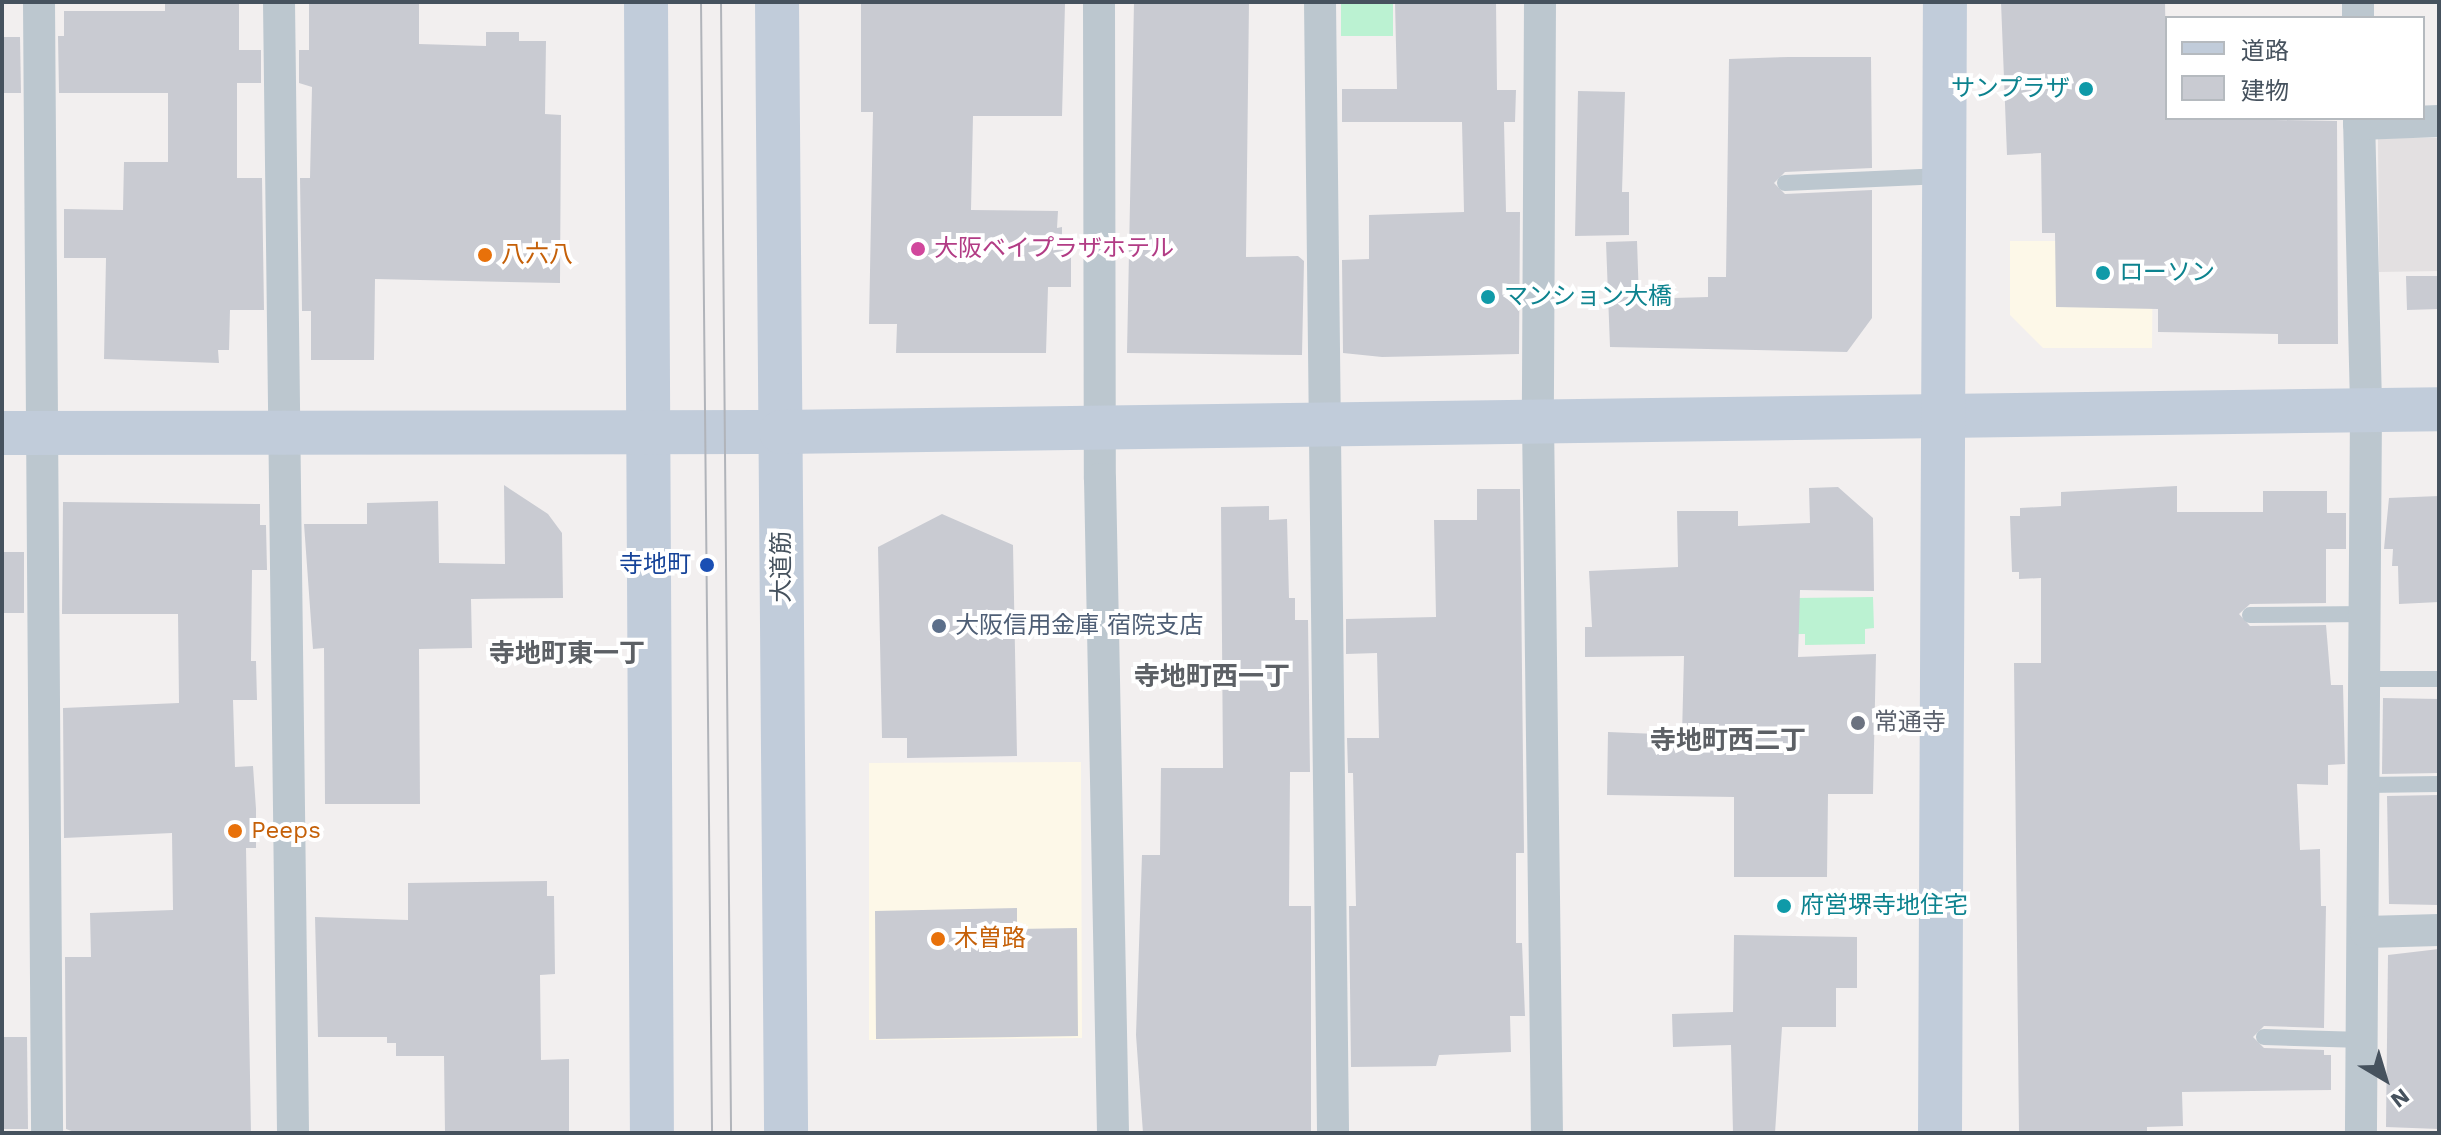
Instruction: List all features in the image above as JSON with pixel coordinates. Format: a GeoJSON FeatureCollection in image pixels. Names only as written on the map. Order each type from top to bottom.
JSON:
{"type":"FeatureCollection","features":[{"type":"Feature","properties":{"kind":"street"},"geometry":{"type":"LineString","coordinates":[[39,2],[23,433],[47,1133]]}},
{"type":"Feature","properties":{"kind":"street"},"geometry":{"type":"LineString","coordinates":[[279,2],[293,1133]]}},
{"type":"Feature","properties":{"kind":"street"},"geometry":{"type":"LineString","coordinates":[[646,2],[652,1133]]}},
{"type":"Feature","properties":{"kind":"street","name":"大道筋"},"geometry":{"type":"LineString","coordinates":[[777,2],[786,1133]]}},
{"type":"Feature","properties":{"kind":"street"},"geometry":{"type":"LineString","coordinates":[[1099,2],[1100,425],[1113,1133]]}},
{"type":"Feature","properties":{"kind":"street"},"geometry":{"type":"LineString","coordinates":[[1320,2],[1333,1133]]}},
{"type":"Feature","properties":{"kind":"street"},"geometry":{"type":"LineString","coordinates":[[1540,2],[1538,420],[1547,1133]]}},
{"type":"Feature","properties":{"kind":"street"},"geometry":{"type":"LineString","coordinates":[[1940,1133],[1946,419],[1945,2]]}},
{"type":"Feature","properties":{"kind":"street"},"geometry":{"type":"LineString","coordinates":[[2361,1133],[2366,932],[2366,410],[2359,121],[2439,121]]}},
{"type":"Feature","properties":{"kind":"street"},"geometry":{"type":"LineString","coordinates":[[23,433],[781,432],[1538,420],[1946,419],[2439,409]]}},
{"type":"Feature","properties":{"kind":"street"},"geometry":{"type":"LineString","coordinates":[[2366,932],[2439,930]]}},
{"type":"Feature","properties":{"kind":"lane"},"geometry":{"type":"LineString","coordinates":[[1785,183],[1945,176]]}},
{"type":"Feature","properties":{"kind":"lane"},"geometry":{"type":"LineString","coordinates":[[2250,615],[2366,614]]}},
{"type":"Feature","properties":{"kind":"lane"},"geometry":{"type":"LineString","coordinates":[[2366,679],[2439,679]]}},
{"type":"Feature","properties":{"kind":"lane"},"geometry":{"type":"LineString","coordinates":[[2366,785],[2439,784]]}},
{"type":"Feature","properties":{"kind":"lane"},"geometry":{"type":"LineString","coordinates":[[2264,1037],[2363,1040]]}},
{"type":"Feature","properties":{"kind":"shaded area"},"geometry":{"type":"Polygon","coordinates":[[[2378,138],[2439,138],[2439,271],[2379,272],[2378,138]]]}},
{"type":"Feature","properties":{"kind":"shaded area"},"geometry":{"type":"Polygon","coordinates":[[[2010,241],[2153,241],[2152,348],[2043,348],[2010,315],[2010,241]]]}},
{"type":"Feature","properties":{"kind":"shaded area"},"geometry":{"type":"Polygon","coordinates":[[[1081,762],[1082,1038],[869,1040],[869,763],[1081,762]]]}},
{"type":"Feature","properties":{"kind":"green space"},"geometry":{"type":"Polygon","coordinates":[[[1341,2],[1393,2],[1393,36],[1341,36],[1341,2]]]}},
{"type":"Feature","properties":{"kind":"green space"},"geometry":{"type":"Polygon","coordinates":[[[1873,597],[1874,628],[1865,629],[1865,644],[1805,645],[1805,634],[1731,635],[1730,599],[1873,597]]]}},
{"type":"Feature","properties":{"kind":"building"},"geometry":{"type":"Polygon","coordinates":[[[165,2],[239,2],[239,50],[261,50],[261,83],[237,83],[237,178],[262,178],[264,310],[230,310],[229,350],[218,350],[219,363],[104,359],[106,258],[64,258],[64,209],[123,210],[124,162],[168,162],[168,93],[59,93],[58,36],[64,36],[64,11],[165,11],[165,2]]]}},
{"type":"Feature","properties":{"kind":"building"},"geometry":{"type":"Polygon","coordinates":[[[309,2],[419,2],[419,44],[486,46],[486,32],[519,32],[519,41],[546,41],[545,114],[561,115],[560,283],[375,279],[374,360],[311,360],[311,311],[302,311],[300,178],[310,178],[312,87],[299,83],[299,50],[309,50],[309,2]]]}},
{"type":"Feature","properties":{"kind":"building"},"geometry":{"type":"Polygon","coordinates":[[[861,2],[1065,4],[1062,116],[973,116],[971,210],[1058,211],[1057,228],[1062,227],[1062,235],[1071,235],[1071,287],[1048,287],[1046,353],[896,353],[897,324],[869,324],[873,112],[861,112],[861,2]]]}},
{"type":"Feature","properties":{"kind":"building"},"geometry":{"type":"Polygon","coordinates":[[[1134,2],[1249,2],[1246,257],[1298,256],[1304,261],[1302,355],[1127,353],[1134,2]]]}},
{"type":"Feature","properties":{"kind":"building"},"geometry":{"type":"Polygon","coordinates":[[[1395,2],[1496,2],[1497,90],[1516,90],[1515,122],[1504,122],[1506,212],[1520,212],[1519,354],[1382,357],[1343,353],[1342,260],[1369,259],[1369,215],[1464,212],[1462,122],[1342,122],[1342,89],[1397,89],[1395,2]]]}},
{"type":"Feature","properties":{"kind":"building"},"geometry":{"type":"Polygon","coordinates":[[[2001,2],[2165,2],[2165,120],[2337,121],[2338,344],[2278,344],[2278,334],[2158,332],[2158,309],[2056,307],[2055,233],[2042,233],[2041,153],[2007,155],[2001,2]]]}},
{"type":"Feature","properties":{"kind":"building"},"geometry":{"type":"Polygon","coordinates":[[[2,37],[20,37],[21,93],[2,93],[2,37]]]}},
{"type":"Feature","properties":{"kind":"building"},"geometry":{"type":"Polygon","coordinates":[[[1871,57],[1872,168],[1785,172],[1774,183],[1785,194],[1872,190],[1872,318],[1847,352],[1610,347],[1606,242],[1637,241],[1639,299],[1708,297],[1708,277],[1726,277],[1729,59],[1871,57]]]}},
{"type":"Feature","properties":{"kind":"building"},"geometry":{"type":"Polygon","coordinates":[[[1578,91],[1625,92],[1622,192],[1629,192],[1629,235],[1575,236],[1578,91]]]}},
{"type":"Feature","properties":{"kind":"building"},"geometry":{"type":"Polygon","coordinates":[[[2406,276],[2439,276],[2439,309],[2407,310],[2406,276]]]}},
{"type":"Feature","properties":{"kind":"building"},"geometry":{"type":"Polygon","coordinates":[[[504,485],[548,514],[562,533],[563,598],[471,599],[472,648],[419,649],[420,804],[325,804],[324,648],[313,649],[304,524],[367,524],[367,503],[438,501],[439,563],[505,564],[504,485]]]}},
{"type":"Feature","properties":{"kind":"building"},"geometry":{"type":"Polygon","coordinates":[[[2177,486],[2177,512],[2263,512],[2263,491],[2327,491],[2327,513],[2346,513],[2346,549],[2326,549],[2326,603],[2250,604],[2239,614],[2250,626],[2326,625],[2331,685],[2343,685],[2345,764],[2328,765],[2328,785],[2297,784],[2300,850],[2320,849],[2321,906],[2326,906],[2324,1028],[2264,1026],[2253,1037],[2264,1048],[2324,1050],[2324,1055],[2331,1055],[2331,1090],[2182,1092],[2183,1126],[2147,1127],[2147,1133],[2019,1133],[2014,663],[2041,663],[2041,578],[2019,579],[2019,572],[2012,572],[2010,516],[2020,516],[2020,508],[2061,506],[2061,492],[2177,486]]]}},
{"type":"Feature","properties":{"kind":"building"},"geometry":{"type":"Polygon","coordinates":[[[1838,487],[1873,518],[1874,591],[1800,590],[1798,657],[1876,654],[1873,794],[1828,794],[1827,877],[1734,877],[1734,797],[1607,795],[1608,732],[1682,735],[1684,656],[1585,657],[1585,627],[1592,627],[1589,571],[1678,567],[1677,511],[1738,511],[1738,526],[1810,523],[1809,488],[1838,487]]]}},
{"type":"Feature","properties":{"kind":"building"},"geometry":{"type":"Polygon","coordinates":[[[1477,489],[1520,489],[1524,853],[1516,853],[1516,943],[1522,943],[1525,1016],[1510,1016],[1511,1052],[1439,1055],[1436,1066],[1351,1067],[1349,906],[1356,906],[1353,773],[1348,773],[1347,738],[1379,738],[1377,653],[1346,654],[1346,619],[1436,617],[1434,520],[1477,520],[1477,489]]]}},
{"type":"Feature","properties":{"kind":"building"},"geometry":{"type":"Polygon","coordinates":[[[2439,496],[2439,602],[2399,604],[2398,566],[2392,566],[2393,549],[2384,549],[2389,498],[2439,496]]]}},
{"type":"Feature","properties":{"kind":"building"},"geometry":{"type":"Polygon","coordinates":[[[63,502],[260,504],[260,525],[266,525],[267,570],[252,570],[251,661],[256,661],[257,700],[233,700],[235,767],[253,766],[256,809],[256,848],[246,848],[251,1133],[77,1133],[66,1129],[65,957],[91,957],[90,913],[173,910],[172,833],[64,838],[63,708],[179,703],[178,614],[62,614],[63,502]]]}},
{"type":"Feature","properties":{"kind":"building"},"geometry":{"type":"Polygon","coordinates":[[[1269,506],[1269,520],[1287,519],[1289,598],[1295,598],[1295,620],[1308,620],[1310,772],[1290,772],[1289,906],[1311,906],[1311,1133],[1143,1133],[1136,1035],[1142,855],[1160,855],[1161,768],[1223,768],[1221,507],[1269,506]]]}},
{"type":"Feature","properties":{"kind":"building"},"geometry":{"type":"Polygon","coordinates":[[[942,514],[1013,545],[1017,756],[907,758],[907,738],[882,738],[878,547],[942,514]]]}},
{"type":"Feature","properties":{"kind":"building"},"geometry":{"type":"Polygon","coordinates":[[[2,552],[24,552],[24,613],[2,613],[2,552]]]}},
{"type":"Feature","properties":{"kind":"building"},"geometry":{"type":"Polygon","coordinates":[[[2383,698],[2439,699],[2439,773],[2382,774],[2383,698]]]}},
{"type":"Feature","properties":{"kind":"building"},"geometry":{"type":"Polygon","coordinates":[[[2439,795],[2439,905],[2389,904],[2387,796],[2439,795]]]}},
{"type":"Feature","properties":{"kind":"building"},"geometry":{"type":"Polygon","coordinates":[[[547,881],[547,896],[554,896],[555,974],[540,975],[541,1060],[569,1059],[569,1133],[445,1133],[444,1056],[396,1056],[396,1043],[387,1043],[387,1037],[318,1037],[315,917],[408,920],[408,883],[547,881]]]}},
{"type":"Feature","properties":{"kind":"building"},"geometry":{"type":"Polygon","coordinates":[[[1017,908],[1017,929],[1077,928],[1078,1036],[876,1039],[875,911],[1017,908]]]}},
{"type":"Feature","properties":{"kind":"building"},"geometry":{"type":"Polygon","coordinates":[[[1734,935],[1857,937],[1857,988],[1836,988],[1836,1027],[1782,1027],[1775,1133],[1733,1133],[1731,1045],[1673,1047],[1672,1014],[1733,1012],[1734,935]]]}},
{"type":"Feature","properties":{"kind":"building"},"geometry":{"type":"Polygon","coordinates":[[[2439,949],[2439,1129],[2386,1127],[2388,955],[2439,949]]]}},
{"type":"Feature","properties":{"kind":"building"},"geometry":{"type":"Polygon","coordinates":[[[2,1037],[27,1037],[28,1129],[2,1129],[2,1037]]]}},
{"type":"Feature","properties":{"kind":"tram line"},"geometry":{"type":"LineString","coordinates":[[701,2],[712,1133]]}},
{"type":"Feature","properties":{"kind":"tram line"},"geometry":{"type":"LineString","coordinates":[[721,2],[731,1133]]}},
{"type":"Feature","properties":{"kind":"place","name":"サンプラザ"},"geometry":{"type":"Point","coordinates":[2086,89]}},
{"type":"Feature","properties":{"kind":"place","name":"大阪ベイプラザホテル"},"geometry":{"type":"Point","coordinates":[918,249]}},
{"type":"Feature","properties":{"kind":"place","name":"八六八"},"geometry":{"type":"Point","coordinates":[485,255]}},
{"type":"Feature","properties":{"kind":"place","name":"ローソン"},"geometry":{"type":"Point","coordinates":[2103,273]}},
{"type":"Feature","properties":{"kind":"place","name":"マンション大橋"},"geometry":{"type":"Point","coordinates":[1488,297]}},
{"type":"Feature","properties":{"kind":"place","name":"寺地町"},"geometry":{"type":"Point","coordinates":[707,565]}},
{"type":"Feature","properties":{"kind":"place","name":"大阪信用金庫 宿院支店"},"geometry":{"type":"Point","coordinates":[939,626]}},
{"type":"Feature","properties":{"kind":"place","name":"常通寺"},"geometry":{"type":"Point","coordinates":[1858,723]}},
{"type":"Feature","properties":{"kind":"place","name":"Peeps"},"geometry":{"type":"Point","coordinates":[235,831]}},
{"type":"Feature","properties":{"kind":"place","name":"府営堺寺地住宅"},"geometry":{"type":"Point","coordinates":[1784,906]}},
{"type":"Feature","properties":{"kind":"place","name":"木曽路"},"geometry":{"type":"Point","coordinates":[938,939]}},
{"type":"Feature","properties":{"kind":"district","name":"寺地町東一丁"},"geometry":{"type":"Point","coordinates":[567,654]}},
{"type":"Feature","properties":{"kind":"district","name":"寺地町西一丁"},"geometry":{"type":"Point","coordinates":[1212,677]}},
{"type":"Feature","properties":{"kind":"district","name":"寺地町西二丁"},"geometry":{"type":"Point","coordinates":[1728,741]}}]}
